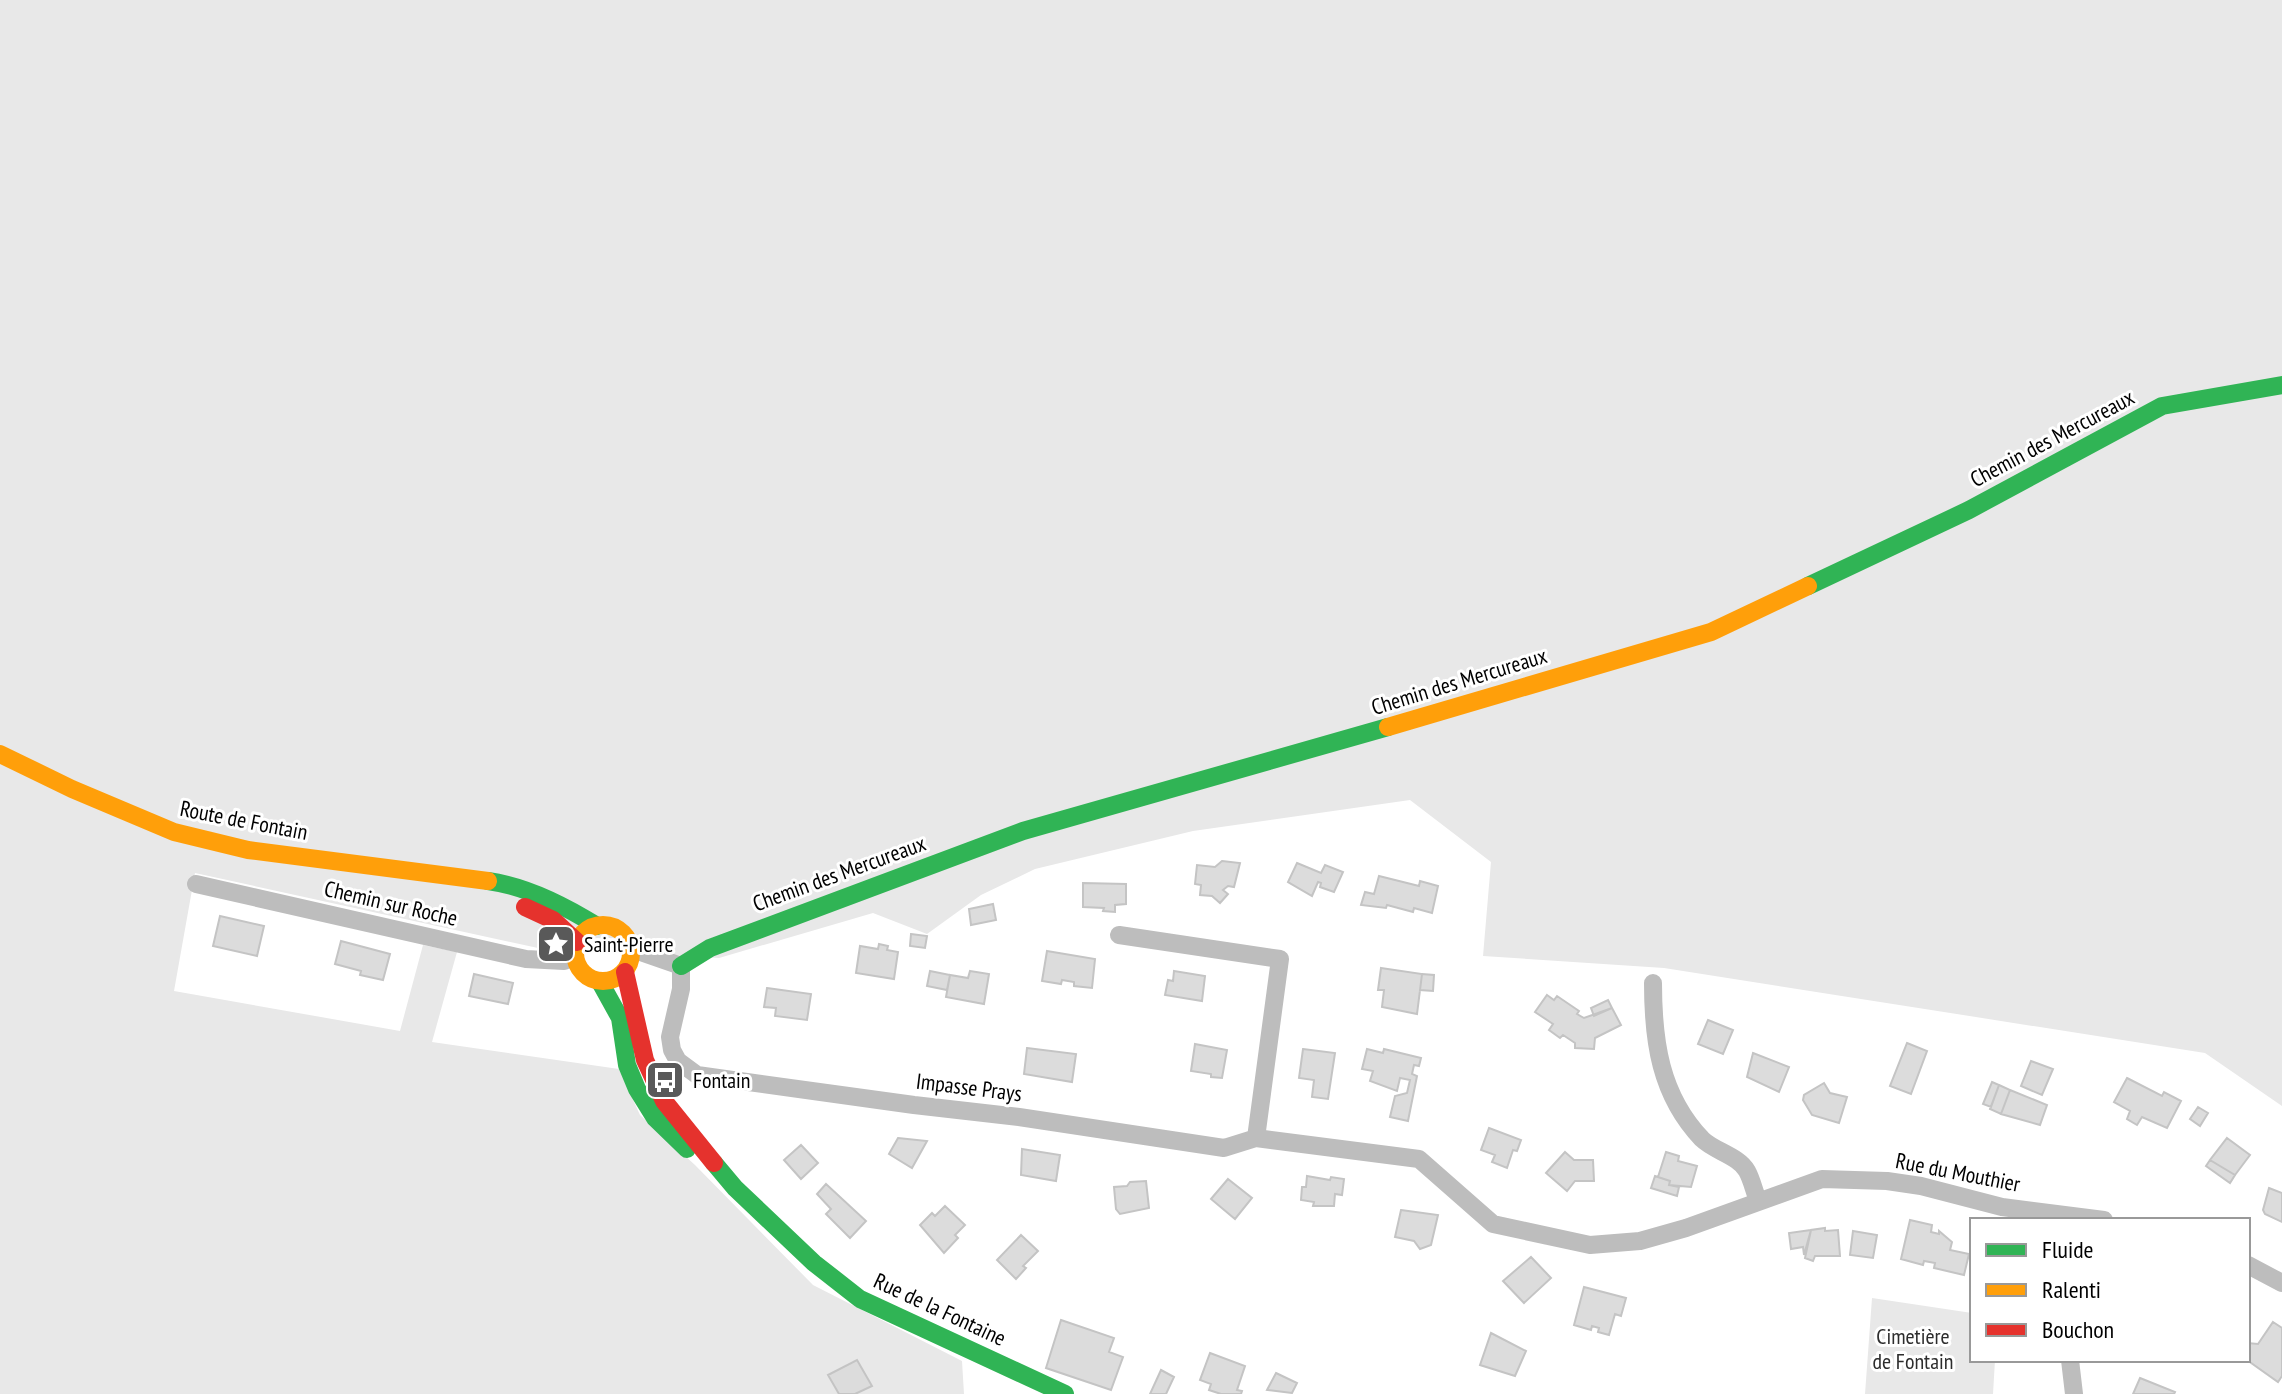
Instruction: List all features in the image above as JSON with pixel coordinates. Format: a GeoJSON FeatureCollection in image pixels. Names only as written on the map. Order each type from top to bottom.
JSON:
{"type":"FeatureCollection","features":[{"type":"Feature","properties":{"kind":"street","name":"Chemin des Mercureaux"},"geometry":{"type":"LineString","coordinates":[[681,966],[710,948],[739,936],[1023,831],[1257,766],[1711,632],[1969,510],[2162,406],[2282,385]]}},
{"type":"Feature","properties":{"kind":"street","name":"Route de Fontain"},"geometry":{"type":"LineString","coordinates":[[0,754],[72,789],[174,832],[248,850],[501,883],[568,908],[597,926]]}},
{"type":"Feature","properties":{"kind":"street","name":"Route de Fontain"},"geometry":{"type":"LineString","coordinates":[[445,875],[553,920],[576,949]]}},
{"type":"Feature","properties":{"kind":"street","name":"Chemin sur Roche"},"geometry":{"type":"LineString","coordinates":[[196,884],[526,959],[564,961],[576,949]]}},
{"type":"Feature","properties":{"kind":"street"},"geometry":{"type":"LineString","coordinates":[[597,926],[615,927],[629,940],[632,949],[625,972],[618,978],[600,982],[583,974],[576,949],[582,934],[597,926]]}},
{"type":"Feature","properties":{"kind":"street"},"geometry":{"type":"LineString","coordinates":[[1119,935],[1280,959],[1256,1138]]}},
{"type":"Feature","properties":{"kind":"street"},"geometry":{"type":"LineString","coordinates":[[632,949],[681,966]]}},
{"type":"Feature","properties":{"kind":"street","name":"Impasse Prays"},"geometry":{"type":"LineString","coordinates":[[681,966],[681,989],[670,1037],[678,1061],[697,1075],[1019,1117],[1224,1148],[1256,1138],[1419,1159]]}},
{"type":"Feature","properties":{"kind":"street","name":"Rue de la Fontaine"},"geometry":{"type":"LineString","coordinates":[[625,972],[645,1060],[664,1101],[735,1188],[814,1263],[860,1299],[1065,1394]]}},
{"type":"Feature","properties":{"kind":"street","name":"Rue de la Fontaine"},"geometry":{"type":"LineString","coordinates":[[600,982],[620,1018],[627,1065],[655,1118],[711,1172],[735,1188]]}},
{"type":"Feature","properties":{"kind":"street"},"geometry":{"type":"LineString","coordinates":[[1653,983],[1653,1022],[1661,1074],[1703,1140],[1746,1168],[1758,1200]]}},
{"type":"Feature","properties":{"kind":"street","name":"Rue du Mouthier"},"geometry":{"type":"LineString","coordinates":[[1419,1159],[1493,1224],[1590,1245],[1640,1241],[1686,1228],[1822,1179],[1887,1181],[1921,1186],[2006,1214],[2071,1218]]}},
{"type":"Feature","properties":{"kind":"street"},"geometry":{"type":"LineString","coordinates":[[2250,1266],[2282,1283]]}},
{"type":"Feature","properties":{"kind":"street"},"geometry":{"type":"LineString","coordinates":[[2070,1362],[2074,1394]]}},
{"type":"Feature","properties":{"kind":"green space"},"geometry":{"type":"Polygon","coordinates":[[[0,0],[2282,0],[2282,1106],[2205,1053],[1664,968],[1483,956],[1491,862],[1410,800],[1193,831],[1035,869],[981,895],[927,934],[873,913],[719,958],[538,948],[195,873],[174,991],[400,1031],[423,945],[457,952],[432,1042],[619,1069],[640,1115],[695,1165],[813,1285],[962,1361],[964,1394],[0,1394],[0,0]]]}},
{"type":"Feature","properties":{"kind":"green space","name":"Cimetière de Fontain"},"geometry":{"type":"Polygon","coordinates":[[[1872,1298],[1970,1313],[1970,1362],[1995,1362],[1993,1394],[1865,1394],[1872,1298]]]}},
{"type":"Feature","properties":{"kind":"building"},"geometry":{"type":"Polygon","coordinates":[[[1222,861],[1240,863],[1234,887],[1228,886],[1223,890],[1228,894],[1220,903],[1212,896],[1200,895],[1201,885],[1195,884],[1197,865],[1215,867],[1222,861]]]}},
{"type":"Feature","properties":{"kind":"building"},"geometry":{"type":"Polygon","coordinates":[[[1297,863],[1321,873],[1325,865],[1343,872],[1334,892],[1320,887],[1321,883],[1318,882],[1312,896],[1288,882],[1297,863]]]}},
{"type":"Feature","properties":{"kind":"building"},"geometry":{"type":"Polygon","coordinates":[[[1379,876],[1419,886],[1420,881],[1438,886],[1432,913],[1414,908],[1413,912],[1387,905],[1386,908],[1361,905],[1365,892],[1374,894],[1379,876]]]}},
{"type":"Feature","properties":{"kind":"building"},"geometry":{"type":"Polygon","coordinates":[[[1083,883],[1126,884],[1126,904],[1115,905],[1115,912],[1083,907],[1083,883]]]}},
{"type":"Feature","properties":{"kind":"building"},"geometry":{"type":"Polygon","coordinates":[[[993,904],[996,920],[971,925],[969,909],[993,904]]]}},
{"type":"Feature","properties":{"kind":"building"},"geometry":{"type":"Polygon","coordinates":[[[220,916],[264,926],[257,956],[213,946],[220,916]]]}},
{"type":"Feature","properties":{"kind":"building"},"geometry":{"type":"Polygon","coordinates":[[[911,934],[927,936],[925,948],[910,946],[911,934]]]}},
{"type":"Feature","properties":{"kind":"building"},"geometry":{"type":"Polygon","coordinates":[[[341,941],[390,954],[383,980],[360,975],[361,971],[335,964],[341,941]]]}},
{"type":"Feature","properties":{"kind":"building"},"geometry":{"type":"Polygon","coordinates":[[[879,944],[888,946],[887,950],[898,952],[894,979],[856,973],[860,946],[878,949],[879,944]]]}},
{"type":"Feature","properties":{"kind":"building"},"geometry":{"type":"Polygon","coordinates":[[[1047,951],[1095,959],[1092,988],[1074,986],[1074,982],[1062,980],[1061,984],[1042,981],[1047,951]]]}},
{"type":"Feature","properties":{"kind":"building"},"geometry":{"type":"Polygon","coordinates":[[[1381,968],[1422,974],[1417,1014],[1382,1007],[1384,990],[1378,990],[1381,968]]]}},
{"type":"Feature","properties":{"kind":"building"},"geometry":{"type":"Polygon","coordinates":[[[930,971],[950,975],[947,990],[927,986],[930,971]]]}},
{"type":"Feature","properties":{"kind":"building"},"geometry":{"type":"Polygon","coordinates":[[[970,971],[989,974],[984,1004],[946,997],[950,975],[968,978],[970,971]]]}},
{"type":"Feature","properties":{"kind":"building"},"geometry":{"type":"Polygon","coordinates":[[[1174,971],[1205,976],[1202,1001],[1165,995],[1168,980],[1173,981],[1174,971]]]}},
{"type":"Feature","properties":{"kind":"building"},"geometry":{"type":"Polygon","coordinates":[[[474,974],[513,983],[508,1004],[469,996],[474,974]]]}},
{"type":"Feature","properties":{"kind":"building"},"geometry":{"type":"Polygon","coordinates":[[[1422,974],[1434,975],[1433,991],[1420,990],[1422,974]]]}},
{"type":"Feature","properties":{"kind":"building"},"geometry":{"type":"Polygon","coordinates":[[[767,988],[811,994],[807,1020],[775,1016],[776,1008],[764,1007],[767,988]]]}},
{"type":"Feature","properties":{"kind":"building"},"geometry":{"type":"Polygon","coordinates":[[[1547,995],[1554,1000],[1557,996],[1584,1018],[1612,1008],[1621,1025],[1595,1038],[1594,1049],[1575,1048],[1575,1043],[1549,1030],[1553,1024],[1535,1012],[1547,995]]]}},
{"type":"Feature","properties":{"kind":"building"},"geometry":{"type":"Polygon","coordinates":[[[1608,1000],[1612,1008],[1594,1016],[1591,1008],[1608,1000]]]}},
{"type":"Feature","properties":{"kind":"building"},"geometry":{"type":"Polygon","coordinates":[[[1708,1020],[1733,1030],[1723,1054],[1698,1044],[1708,1020]]]}},
{"type":"Feature","properties":{"kind":"building"},"geometry":{"type":"Polygon","coordinates":[[[1907,1043],[1927,1051],[1911,1094],[1890,1086],[1907,1043]]]}},
{"type":"Feature","properties":{"kind":"building"},"geometry":{"type":"Polygon","coordinates":[[[1195,1044],[1227,1050],[1222,1078],[1191,1071],[1195,1044]]]}},
{"type":"Feature","properties":{"kind":"building"},"geometry":{"type":"Polygon","coordinates":[[[1027,1048],[1076,1054],[1072,1082],[1024,1074],[1027,1048]]]}},
{"type":"Feature","properties":{"kind":"building"},"geometry":{"type":"Polygon","coordinates":[[[1303,1049],[1335,1053],[1328,1099],[1312,1097],[1314,1080],[1299,1078],[1303,1049]]]}},
{"type":"Feature","properties":{"kind":"building"},"geometry":{"type":"Polygon","coordinates":[[[1367,1049],[1383,1053],[1384,1049],[1421,1058],[1419,1066],[1414,1065],[1412,1074],[1417,1076],[1408,1121],[1390,1117],[1395,1096],[1407,1093],[1410,1080],[1400,1078],[1397,1091],[1370,1081],[1373,1071],[1362,1069],[1367,1049]]]}},
{"type":"Feature","properties":{"kind":"building"},"geometry":{"type":"Polygon","coordinates":[[[1753,1053],[1789,1067],[1779,1092],[1747,1077],[1753,1053]]]}},
{"type":"Feature","properties":{"kind":"building"},"geometry":{"type":"Polygon","coordinates":[[[2031,1061],[2053,1069],[2042,1095],[2021,1086],[2031,1061]]]}},
{"type":"Feature","properties":{"kind":"building"},"geometry":{"type":"Polygon","coordinates":[[[2127,1078],[2162,1096],[2164,1092],[2181,1101],[2167,1128],[2142,1117],[2137,1125],[2127,1119],[2130,1111],[2114,1102],[2127,1078]]]}},
{"type":"Feature","properties":{"kind":"building"},"geometry":{"type":"Polygon","coordinates":[[[1992,1082],[1999,1085],[1991,1107],[1983,1104],[1992,1082]]]}},
{"type":"Feature","properties":{"kind":"building"},"geometry":{"type":"Polygon","coordinates":[[[1824,1083],[1830,1093],[1847,1097],[1839,1123],[1812,1115],[1803,1100],[1804,1095],[1824,1083]]]}},
{"type":"Feature","properties":{"kind":"building"},"geometry":{"type":"Polygon","coordinates":[[[1999,1085],[2010,1090],[2001,1114],[1990,1109],[1999,1085]]]}},
{"type":"Feature","properties":{"kind":"building"},"geometry":{"type":"Polygon","coordinates":[[[2010,1090],[2047,1105],[2040,1125],[2001,1114],[2010,1090]]]}},
{"type":"Feature","properties":{"kind":"building"},"geometry":{"type":"Polygon","coordinates":[[[2198,1107],[2208,1113],[2200,1126],[2190,1119],[2198,1107]]]}},
{"type":"Feature","properties":{"kind":"building"},"geometry":{"type":"Polygon","coordinates":[[[1489,1128],[1521,1140],[1517,1151],[1513,1150],[1507,1168],[1492,1162],[1495,1155],[1481,1150],[1489,1128]]]}},
{"type":"Feature","properties":{"kind":"building"},"geometry":{"type":"Polygon","coordinates":[[[898,1138],[927,1141],[912,1168],[889,1154],[898,1138]]]}},
{"type":"Feature","properties":{"kind":"building"},"geometry":{"type":"Polygon","coordinates":[[[2227,1138],[2250,1155],[2235,1175],[2210,1160],[2227,1138]]]}},
{"type":"Feature","properties":{"kind":"building"},"geometry":{"type":"Polygon","coordinates":[[[801,1145],[818,1163],[801,1179],[784,1160],[801,1145]]]}},
{"type":"Feature","properties":{"kind":"building"},"geometry":{"type":"Polygon","coordinates":[[[1022,1149],[1060,1155],[1056,1181],[1021,1175],[1022,1149]]]}},
{"type":"Feature","properties":{"kind":"building"},"geometry":{"type":"Polygon","coordinates":[[[1565,1152],[1574,1160],[1593,1160],[1594,1181],[1575,1181],[1567,1191],[1546,1173],[1565,1152]]]}},
{"type":"Feature","properties":{"kind":"building"},"geometry":{"type":"Polygon","coordinates":[[[1666,1152],[1679,1156],[1678,1161],[1697,1166],[1691,1187],[1669,1185],[1670,1181],[1658,1177],[1666,1152]]]}},
{"type":"Feature","properties":{"kind":"building"},"geometry":{"type":"Polygon","coordinates":[[[2210,1160],[2235,1175],[2230,1183],[2206,1166],[2210,1160]]]}},
{"type":"Feature","properties":{"kind":"building"},"geometry":{"type":"Polygon","coordinates":[[[1307,1176],[1344,1179],[1342,1195],[1335,1194],[1334,1206],[1313,1206],[1314,1202],[1301,1200],[1307,1176]]]}},
{"type":"Feature","properties":{"kind":"building"},"geometry":{"type":"Polygon","coordinates":[[[1655,1176],[1679,1187],[1677,1196],[1651,1188],[1655,1176]]]}},
{"type":"Feature","properties":{"kind":"building"},"geometry":{"type":"Polygon","coordinates":[[[1228,1179],[1252,1198],[1235,1219],[1211,1199],[1228,1179]]]}},
{"type":"Feature","properties":{"kind":"building"},"geometry":{"type":"Polygon","coordinates":[[[1146,1181],[1149,1208],[1120,1214],[1116,1209],[1114,1187],[1146,1181]]]}},
{"type":"Feature","properties":{"kind":"building"},"geometry":{"type":"Polygon","coordinates":[[[826,1184],[866,1221],[850,1238],[826,1214],[831,1209],[817,1194],[826,1184]]]}},
{"type":"Feature","properties":{"kind":"building"},"geometry":{"type":"Polygon","coordinates":[[[2269,1188],[2282,1193],[2282,1222],[2263,1210],[2269,1188]]]}},
{"type":"Feature","properties":{"kind":"building"},"geometry":{"type":"Polygon","coordinates":[[[945,1206],[965,1225],[944,1253],[920,1225],[945,1206]]]}},
{"type":"Feature","properties":{"kind":"building"},"geometry":{"type":"Polygon","coordinates":[[[1401,1210],[1438,1215],[1431,1245],[1420,1249],[1414,1241],[1395,1237],[1401,1210]]]}},
{"type":"Feature","properties":{"kind":"building"},"geometry":{"type":"Polygon","coordinates":[[[1910,1220],[1932,1225],[1931,1232],[1939,1234],[1939,1231],[1952,1242],[1950,1250],[1969,1254],[1964,1275],[1934,1268],[1935,1263],[1924,1261],[1923,1265],[1901,1259],[1910,1220]]]}},
{"type":"Feature","properties":{"kind":"building"},"geometry":{"type":"Polygon","coordinates":[[[1825,1228],[1825,1231],[1838,1230],[1840,1256],[1815,1256],[1813,1261],[1805,1258],[1811,1230],[1825,1228]]]}},
{"type":"Feature","properties":{"kind":"building"},"geometry":{"type":"Polygon","coordinates":[[[1811,1230],[1804,1255],[1803,1247],[1791,1249],[1789,1233],[1811,1230]]]}},
{"type":"Feature","properties":{"kind":"building"},"geometry":{"type":"Polygon","coordinates":[[[1853,1231],[1877,1235],[1873,1258],[1850,1255],[1853,1231]]]}},
{"type":"Feature","properties":{"kind":"building"},"geometry":{"type":"Polygon","coordinates":[[[1021,1235],[1038,1251],[1023,1266],[1026,1268],[1016,1279],[997,1260],[1021,1235]]]}},
{"type":"Feature","properties":{"kind":"building"},"geometry":{"type":"Polygon","coordinates":[[[1531,1257],[1551,1278],[1524,1303],[1503,1281],[1531,1257]]]}},
{"type":"Feature","properties":{"kind":"building"},"geometry":{"type":"Polygon","coordinates":[[[1584,1287],[1626,1298],[1621,1316],[1615,1314],[1609,1335],[1598,1332],[1599,1328],[1592,1326],[1591,1330],[1574,1325],[1584,1287]]]}},
{"type":"Feature","properties":{"kind":"building"},"geometry":{"type":"Polygon","coordinates":[[[1061,1320],[1114,1338],[1109,1352],[1123,1357],[1111,1390],[1046,1368],[1061,1320]]]}},
{"type":"Feature","properties":{"kind":"building"},"geometry":{"type":"Polygon","coordinates":[[[2273,1322],[2282,1328],[2282,1376],[2278,1382],[2250,1362],[2250,1343],[2258,1344],[2273,1322]]]}},
{"type":"Feature","properties":{"kind":"building"},"geometry":{"type":"Polygon","coordinates":[[[1491,1333],[1526,1351],[1515,1376],[1480,1365],[1491,1333]]]}},
{"type":"Feature","properties":{"kind":"building"},"geometry":{"type":"Polygon","coordinates":[[[1210,1353],[1245,1366],[1237,1390],[1242,1391],[1241,1394],[1221,1394],[1209,1390],[1211,1384],[1200,1380],[1210,1353]]]}},
{"type":"Feature","properties":{"kind":"building"},"geometry":{"type":"Polygon","coordinates":[[[857,1360],[872,1386],[855,1394],[839,1394],[828,1375],[857,1360]]]}},
{"type":"Feature","properties":{"kind":"building"},"geometry":{"type":"Polygon","coordinates":[[[1161,1370],[1174,1377],[1166,1394],[1150,1394],[1161,1370]]]}},
{"type":"Feature","properties":{"kind":"building"},"geometry":{"type":"Polygon","coordinates":[[[1276,1373],[1297,1383],[1292,1393],[1267,1390],[1276,1373]]]}},
{"type":"Feature","properties":{"kind":"building"},"geometry":{"type":"Polygon","coordinates":[[[2140,1378],[2175,1392],[2133,1394],[2140,1378]]]}},
{"type":"Feature","properties":{"kind":"traffic: fast"},"geometry":{"type":"LineString","coordinates":[[1808,586],[1969,510],[2162,406],[2282,385]]}},
{"type":"Feature","properties":{"kind":"traffic: fast"},"geometry":{"type":"LineString","coordinates":[[681,966],[710,948],[1023,831],[1388,727]]}},
{"type":"Feature","properties":{"kind":"traffic: fast"},"geometry":{"type":"LineString","coordinates":[[488,881],[517,887],[545,898],[597,926]]}},
{"type":"Feature","properties":{"kind":"traffic: fast"},"geometry":{"type":"LineString","coordinates":[[600,982],[620,1018],[627,1065],[637,1089],[655,1118],[687,1149]]}},
{"type":"Feature","properties":{"kind":"traffic: fast"},"geometry":{"type":"LineString","coordinates":[[714,1163],[735,1188],[814,1263],[860,1299],[1065,1394]]}},
{"type":"Feature","properties":{"kind":"traffic: slow"},"geometry":{"type":"LineString","coordinates":[[1388,727],[1711,632],[1808,586]]}},
{"type":"Feature","properties":{"kind":"traffic: slow"},"geometry":{"type":"LineString","coordinates":[[0,754],[72,789],[174,832],[248,850],[488,881]]}},
{"type":"Feature","properties":{"kind":"traffic: slow"},"geometry":{"type":"LineString","coordinates":[[603,925],[623,933],[631,953],[623,973],[603,981],[583,973],[575,953],[583,933],[603,925]]}},
{"type":"Feature","properties":{"kind":"traffic: jam"},"geometry":{"type":"LineString","coordinates":[[525,907],[553,920],[577,942]]}},
{"type":"Feature","properties":{"kind":"traffic: jam"},"geometry":{"type":"LineString","coordinates":[[625,972],[645,1060],[664,1101],[714,1163]]}},
{"type":"Feature","properties":{"kind":"place","name":"Saint-Pierre"},"geometry":{"type":"Point","coordinates":[556,944]}},
{"type":"Feature","properties":{"kind":"place","name":"Fontain"},"geometry":{"type":"Point","coordinates":[665,1080]}}]}
